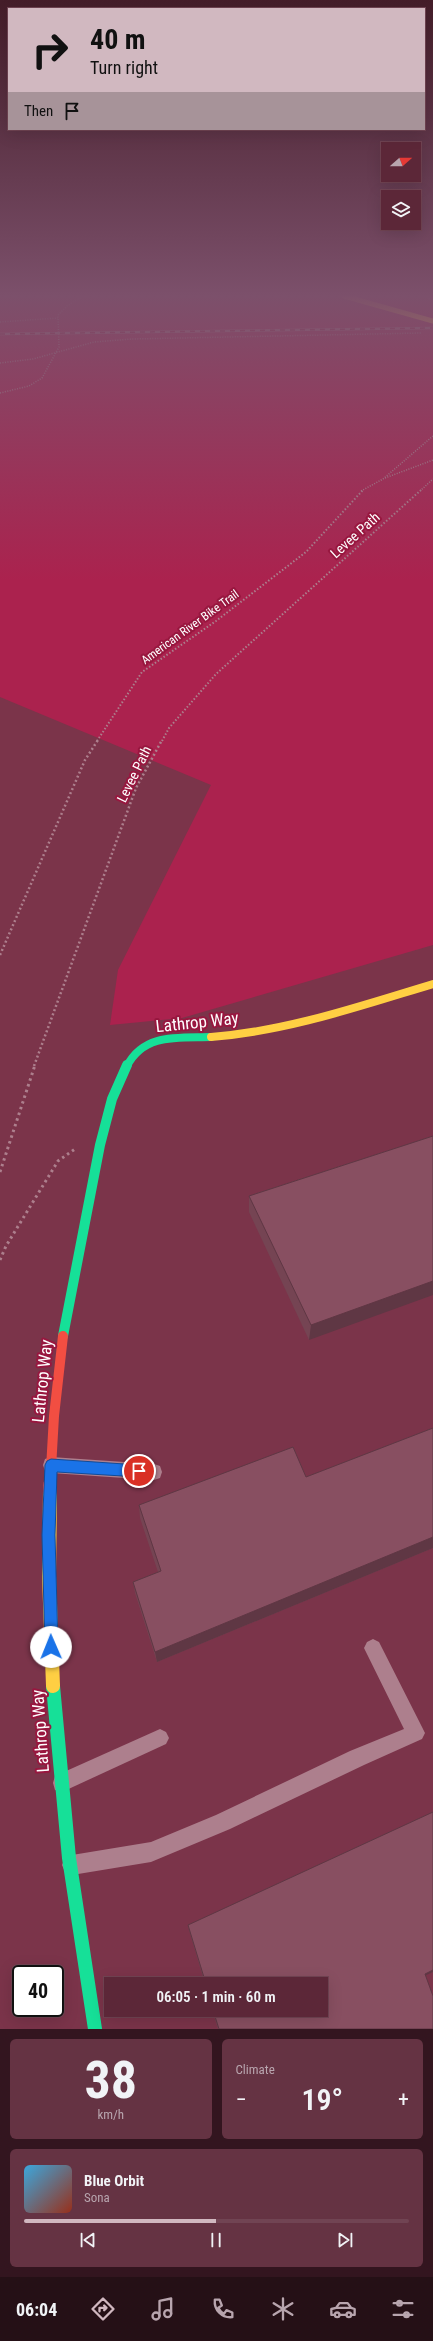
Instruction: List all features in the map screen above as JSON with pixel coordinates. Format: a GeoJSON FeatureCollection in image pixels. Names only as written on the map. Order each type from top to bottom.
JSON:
{"type":"FeatureCollection","features":[{"type":"Feature","properties":{"kind":"main road","name":"Lathrop Way"},"geometry":{"type":"LineString","coordinates":[[95,2029],[59,1785],[52,1678],[49,1535],[51,1465],[60,1353],[82,1226],[101,1141],[124,1072],[132,1056],[143,1046],[170,1038],[217,1037],[269,1029],[433,984]]}},
{"type":"Feature","properties":{"kind":"lane"},"geometry":{"type":"LineString","coordinates":[[51,1465],[154,1472]]}},
{"type":"Feature","properties":{"kind":"lane"},"geometry":{"type":"LineString","coordinates":[[70,1865],[150,1852],[222,1822],[357,1758],[416,1733],[373,1648]]}},
{"type":"Feature","properties":{"kind":"lane"},"geometry":{"type":"LineString","coordinates":[[59,1785],[160,1738]]}},
{"type":"Feature","properties":{"kind":"path","name":"American River Bike Trail"},"geometry":{"type":"LineString","coordinates":[[0,955],[85,760],[142,672],[216,621],[306,552],[360,491],[383,479],[433,436]]}},
{"type":"Feature","properties":{"kind":"path"},"geometry":{"type":"LineString","coordinates":[[383,479],[433,460]]}},
{"type":"Feature","properties":{"kind":"path","name":"Levee Path"},"geometry":{"type":"LineString","coordinates":[[0,1172],[44,1036],[136,788],[169,728],[216,674],[433,479]]}},
{"type":"Feature","properties":{"kind":"path"},"geometry":{"type":"LineString","coordinates":[[0,1260],[6,1246],[58,1161],[76,1148],[101,1141]]}},
{"type":"Feature","properties":{"kind":"shaded area"},"geometry":{"type":"Polygon","coordinates":[[[0,391],[433,391],[433,945],[182,1018],[110,1025],[118,970],[211,785],[0,697],[0,391]]]}},
{"type":"Feature","properties":{"kind":"building"},"geometry":{"type":"Polygon","coordinates":[[[433,1136],[433,1281],[311,1325],[249,1196],[433,1136]]]}},
{"type":"Feature","properties":{"kind":"building"},"geometry":{"type":"Polygon","coordinates":[[[433,1428],[433,1537],[155,1652],[133,1582],[161,1571],[139,1505],[293,1447],[306,1477],[433,1428]]]}},
{"type":"Feature","properties":{"kind":"building"},"geometry":{"type":"Polygon","coordinates":[[[433,1812],[433,1970],[425,1974],[433,1996],[433,2029],[219,2029],[215,2017],[328,2017],[328,1977],[204,1977],[188,1925],[433,1812]]]}},
{"type":"Feature","properties":{"kind":"traffic: fast"},"geometry":{"type":"LineString","coordinates":[[63,1336],[71,1287],[105,1122],[120,1079],[129,1061],[140,1048],[147,1043],[174,1037],[211,1037]]}},
{"type":"Feature","properties":{"kind":"traffic: fast"},"geometry":{"type":"LineString","coordinates":[[53,1686],[69,1858],[95,2029]]}},
{"type":"Feature","properties":{"kind":"traffic: slow"},"geometry":{"type":"LineString","coordinates":[[211,1037],[239,1035],[296,1024],[433,984]]}},
{"type":"Feature","properties":{"kind":"traffic: slow"},"geometry":{"type":"LineString","coordinates":[[50,1491],[49,1576],[53,1686]]}},
{"type":"Feature","properties":{"kind":"traffic: jam"},"geometry":{"type":"LineString","coordinates":[[50,1491],[54,1416],[63,1336]]}},
{"type":"Feature","properties":{"kind":"route"},"geometry":{"type":"LineString","coordinates":[[51,1647],[49,1535],[51,1465],[139,1471]]}}]}
